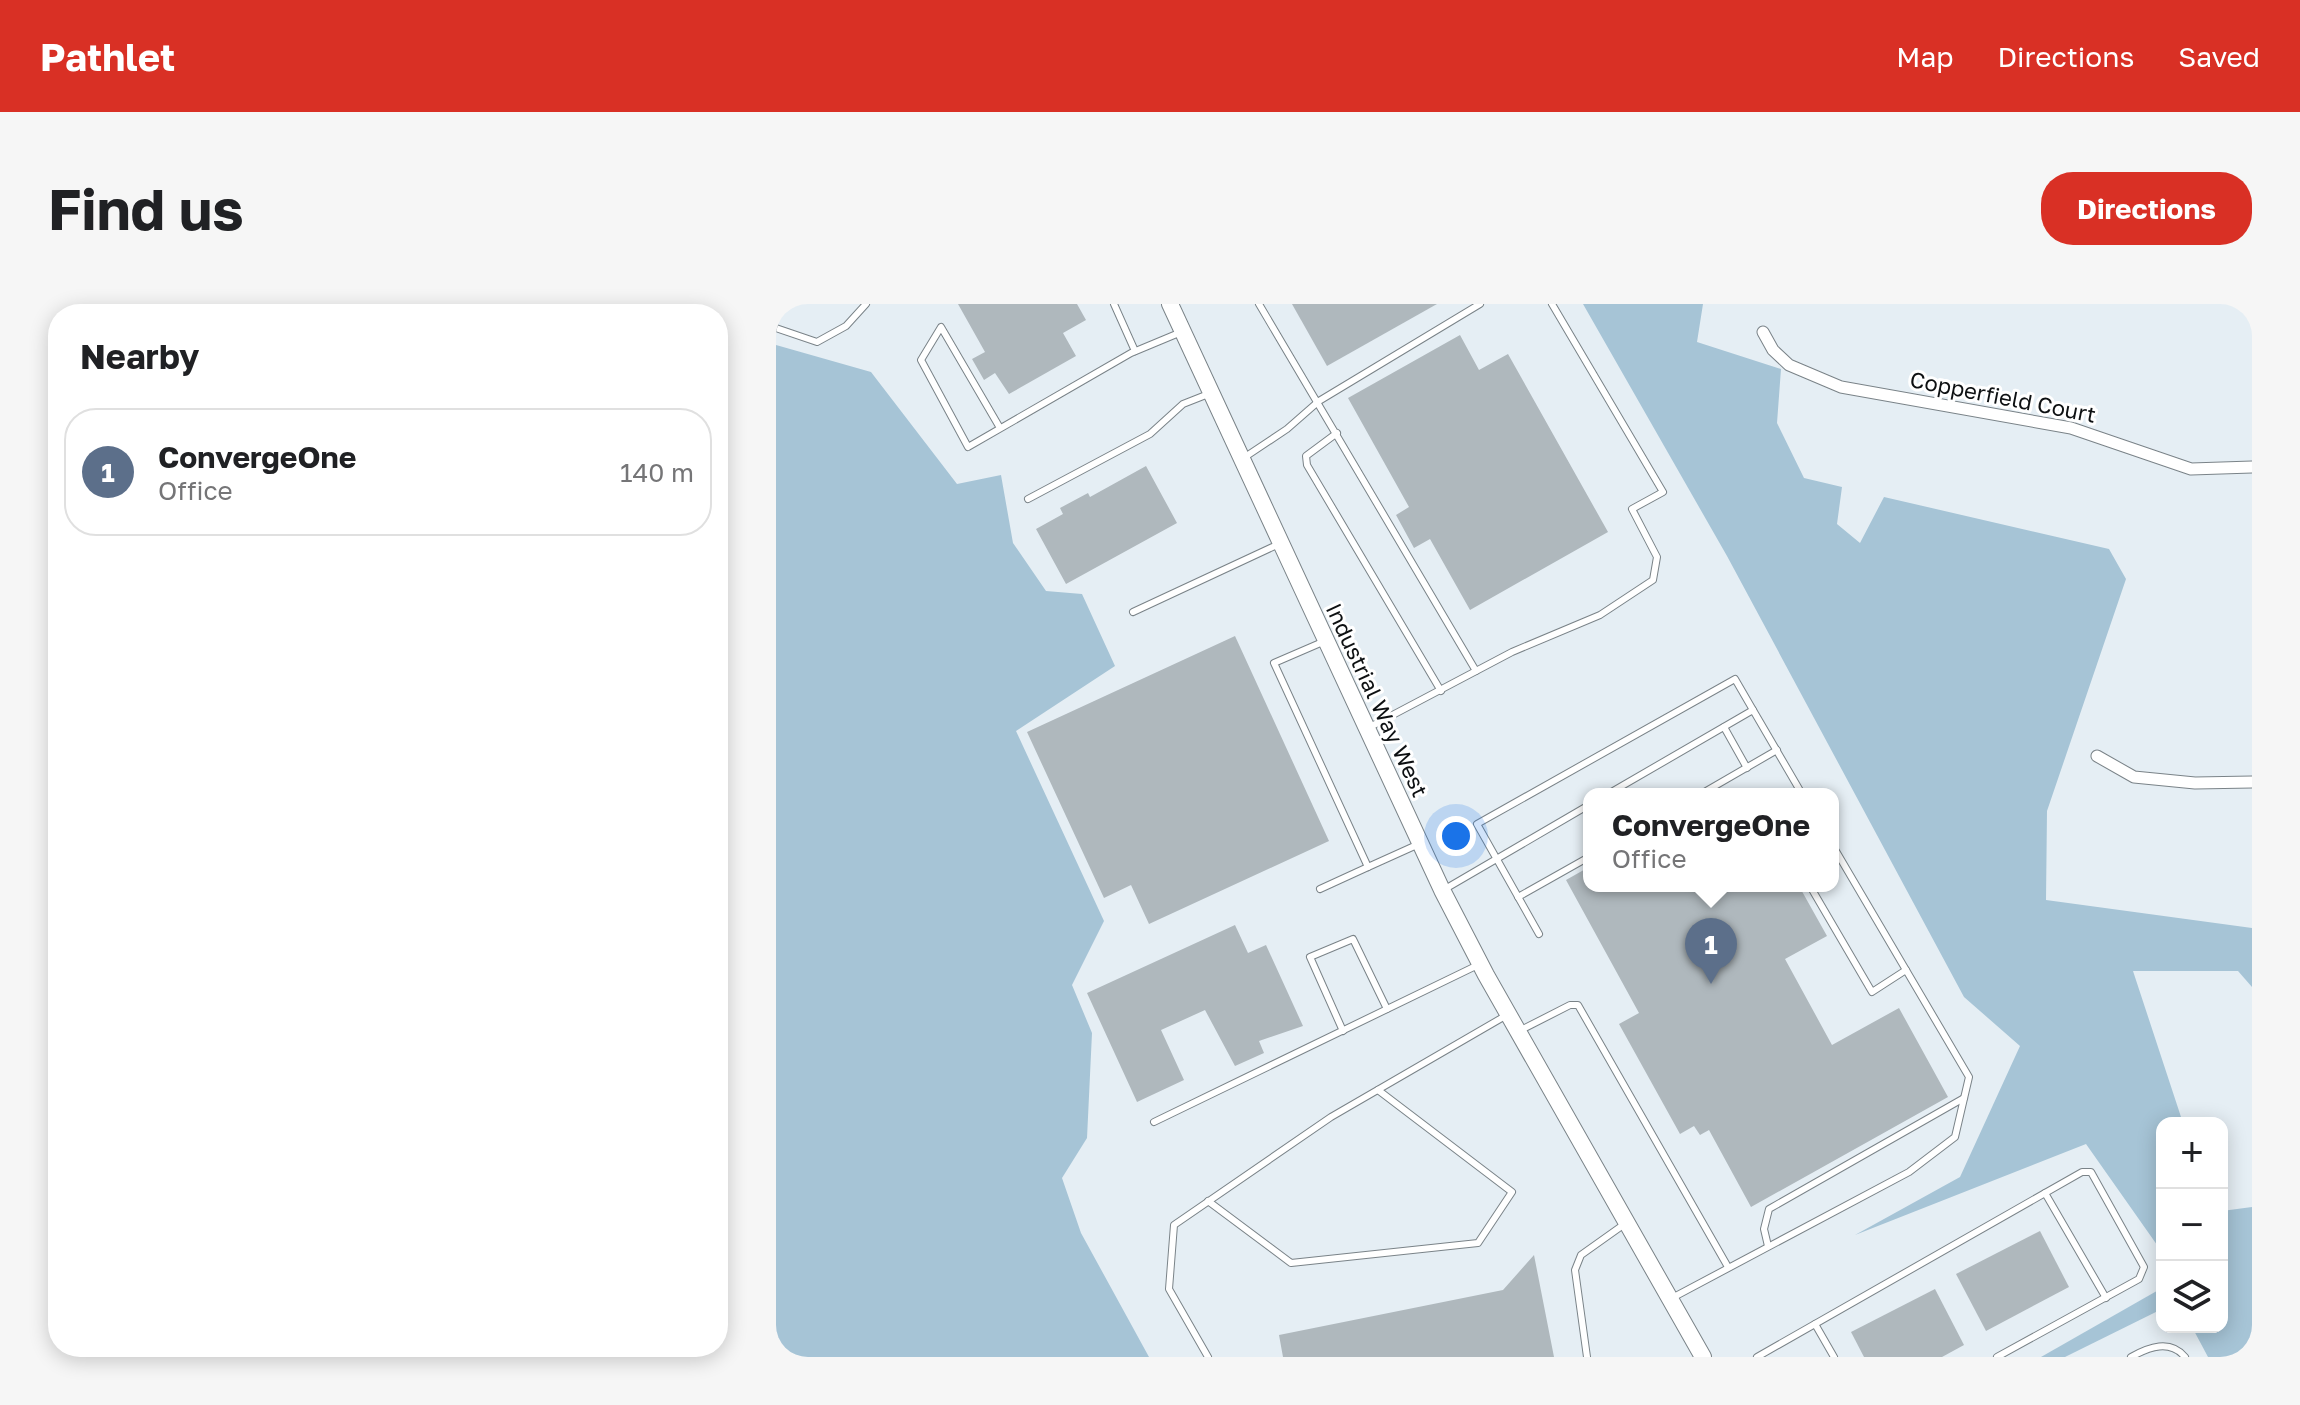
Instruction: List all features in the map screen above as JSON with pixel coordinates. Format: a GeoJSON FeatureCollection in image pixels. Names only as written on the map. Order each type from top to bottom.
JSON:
{"type":"FeatureCollection","features":[{"type":"Feature","properties":{"kind":"street","name":"Industrial Way West"},"geometry":{"type":"LineString","coordinates":[[1170,304],[1442,890],[1508,1015],[1703,1357]]}},
{"type":"Feature","properties":{"kind":"street","name":"Copperfield Court"},"geometry":{"type":"LineString","coordinates":[[1763,332],[1773,350],[1789,365],[1841,387],[2071,428],[2123,443],[2191,469],[2252,467]]}},
{"type":"Feature","properties":{"kind":"street"},"geometry":{"type":"LineString","coordinates":[[2097,756],[2134,777],[2195,783],[2252,782]]}},
{"type":"Feature","properties":{"kind":"lane"},"geometry":{"type":"LineString","coordinates":[[776,328],[817,342],[846,326],[866,304]]}},
{"type":"Feature","properties":{"kind":"lane"},"geometry":{"type":"LineString","coordinates":[[1114,304],[1135,351]]}},
{"type":"Feature","properties":{"kind":"lane"},"geometry":{"type":"LineString","coordinates":[[1259,304],[1476,671]]}},
{"type":"Feature","properties":{"kind":"lane"},"geometry":{"type":"LineString","coordinates":[[1242,460],[1287,429],[1319,401],[1480,304]]}},
{"type":"Feature","properties":{"kind":"lane"},"geometry":{"type":"LineString","coordinates":[[1365,729],[1512,652],[1600,615],[1653,580],[1657,557],[1632,509],[1663,492],[1552,304]]}},
{"type":"Feature","properties":{"kind":"lane"},"geometry":{"type":"LineString","coordinates":[[1000,428],[941,327],[921,360],[968,447],[1135,351],[1183,331]]}},
{"type":"Feature","properties":{"kind":"lane"},"geometry":{"type":"LineString","coordinates":[[1028,499],[1150,434],[1183,404],[1211,393]]}},
{"type":"Feature","properties":{"kind":"lane"},"geometry":{"type":"LineString","coordinates":[[1337,433],[1311,450],[1306,456],[1307,465],[1441,691]]}},
{"type":"Feature","properties":{"kind":"lane"},"geometry":{"type":"LineString","coordinates":[[1133,612],[1280,543]]}},
{"type":"Feature","properties":{"kind":"lane"},"geometry":{"type":"LineString","coordinates":[[1325,641],[1274,663],[1368,867]]}},
{"type":"Feature","properties":{"kind":"lane"},"geometry":{"type":"LineString","coordinates":[[1539,934],[1477,824],[1735,679],[1799,788]]}},
{"type":"Feature","properties":{"kind":"lane"},"geometry":{"type":"LineString","coordinates":[[1618,788],[1753,710]]}},
{"type":"Feature","properties":{"kind":"lane"},"geometry":{"type":"LineString","coordinates":[[1724,727],[1747,768]]}},
{"type":"Feature","properties":{"kind":"lane"},"geometry":{"type":"LineString","coordinates":[[1712,788],[1777,750]]}},
{"type":"Feature","properties":{"kind":"lane"},"geometry":{"type":"LineString","coordinates":[[1442,890],[1583,808]]}},
{"type":"Feature","properties":{"kind":"lane"},"geometry":{"type":"LineString","coordinates":[[1320,889],[1419,843]]}},
{"type":"Feature","properties":{"kind":"lane"},"geometry":{"type":"LineString","coordinates":[[1670,1299],[1909,1172],[1955,1137],[1969,1077],[1839,856]]}},
{"type":"Feature","properties":{"kind":"lane"},"geometry":{"type":"LineString","coordinates":[[1518,897],[1583,860]]}},
{"type":"Feature","properties":{"kind":"lane"},"geometry":{"type":"LineString","coordinates":[[1814,892],[1872,992],[1906,970]]}},
{"type":"Feature","properties":{"kind":"lane"},"geometry":{"type":"LineString","coordinates":[[1343,1031],[1310,957],[1353,939],[1387,1009]]}},
{"type":"Feature","properties":{"kind":"lane"},"geometry":{"type":"LineString","coordinates":[[1154,1122],[1480,964]]}},
{"type":"Feature","properties":{"kind":"lane"},"geometry":{"type":"LineString","coordinates":[[1518,1032],[1570,1005],[1578,1005],[1728,1267]]}},
{"type":"Feature","properties":{"kind":"lane"},"geometry":{"type":"LineString","coordinates":[[1208,1357],[1169,1289],[1174,1225],[1331,1117],[1508,1015]]}},
{"type":"Feature","properties":{"kind":"lane"},"geometry":{"type":"LineString","coordinates":[[1208,1201],[1291,1263],[1478,1243],[1512,1192],[1378,1090]]}},
{"type":"Feature","properties":{"kind":"lane"},"geometry":{"type":"LineString","coordinates":[[1768,1246],[1764,1229],[1769,1209],[1964,1098]]}},
{"type":"Feature","properties":{"kind":"lane"},"geometry":{"type":"LineString","coordinates":[[1757,1357],[2082,1172],[2091,1172],[2144,1267],[2139,1279],[1997,1357]]}},
{"type":"Feature","properties":{"kind":"lane"},"geometry":{"type":"LineString","coordinates":[[2045,1193],[2106,1298]]}},
{"type":"Feature","properties":{"kind":"lane"},"geometry":{"type":"LineString","coordinates":[[1587,1357],[1575,1270],[1581,1255],[1626,1223]]}},
{"type":"Feature","properties":{"kind":"lane"},"geometry":{"type":"LineString","coordinates":[[1815,1324],[1834,1357]]}},
{"type":"Feature","properties":{"kind":"lane"},"geometry":{"type":"LineString","coordinates":[[2131,1357],[2162,1345],[2178,1348],[2185,1357]]}},
{"type":"Feature","properties":{"kind":"lane"},"geometry":{"type":"LineString","coordinates":[[1774,1347],[1780,1357]]}},
{"type":"Feature","properties":{"kind":"shaded area"},"geometry":{"type":"Polygon","coordinates":[[[1583,304],[1703,304],[1697,342],[1781,369],[1777,423],[1804,478],[1842,487],[1837,524],[1860,543],[1884,497],[2109,549],[2126,579],[2047,811],[2046,900],[2252,928],[2252,987],[2238,971],[2133,971],[2181,1117],[2156,1117],[2156,1243],[2086,1144],[1855,1235],[1960,1177],[2020,1046],[1964,997],[1727,556],[1583,304]]]}},
{"type":"Feature","properties":{"kind":"shaded area"},"geometry":{"type":"Polygon","coordinates":[[[776,345],[871,372],[957,484],[1001,475],[1013,543],[1046,591],[1082,594],[1115,666],[1016,731],[1104,921],[1072,985],[1092,1033],[1087,1138],[1062,1178],[1081,1233],[1149,1357],[776,1357],[776,345]]]}},
{"type":"Feature","properties":{"kind":"shaded area"},"geometry":{"type":"Polygon","coordinates":[[[2252,1207],[2252,1357],[2208,1357],[2195,1333],[2228,1333],[2228,1210],[2252,1207]]]}},
{"type":"Feature","properties":{"kind":"shaded area"},"geometry":{"type":"Polygon","coordinates":[[[2156,1291],[2156,1312],[2065,1357],[2041,1357],[2156,1291]]]}},
{"type":"Feature","properties":{"kind":"building"},"geometry":{"type":"Polygon","coordinates":[[[958,304],[1077,304],[1086,320],[1063,333],[1076,356],[1009,394],[995,373],[984,380],[972,359],[985,352],[958,304]]]}},
{"type":"Feature","properties":{"kind":"building"},"geometry":{"type":"Polygon","coordinates":[[[1292,304],[1437,304],[1327,366],[1292,304]]]}},
{"type":"Feature","properties":{"kind":"building"},"geometry":{"type":"Polygon","coordinates":[[[1460,335],[1479,370],[1508,354],[1608,532],[1470,610],[1430,539],[1414,548],[1396,515],[1409,507],[1348,398],[1460,335]]]}},
{"type":"Feature","properties":{"kind":"building"},"geometry":{"type":"Polygon","coordinates":[[[1146,466],[1177,523],[1066,584],[1036,529],[1063,514],[1060,508],[1088,493],[1090,497],[1146,466]]]}},
{"type":"Feature","properties":{"kind":"building"},"geometry":{"type":"Polygon","coordinates":[[[1235,636],[1329,841],[1149,924],[1131,885],[1104,898],[1027,732],[1235,636]]]}},
{"type":"Feature","properties":{"kind":"building"},"geometry":{"type":"Polygon","coordinates":[[[1583,870],[1583,892],[1802,892],[1827,936],[1785,959],[1832,1045],[1899,1008],[1948,1097],[1751,1207],[1709,1130],[1700,1135],[1694,1126],[1680,1134],[1619,1024],[1639,1013],[1566,880],[1583,870]]]}},
{"type":"Feature","properties":{"kind":"building"},"geometry":{"type":"Polygon","coordinates":[[[1235,925],[1248,953],[1266,945],[1303,1026],[1259,1041],[1264,1053],[1235,1066],[1205,1010],[1161,1030],[1184,1080],[1137,1102],[1087,993],[1235,925]]]}},
{"type":"Feature","properties":{"kind":"building"},"geometry":{"type":"Polygon","coordinates":[[[2040,1231],[2069,1287],[1986,1331],[1956,1274],[2040,1231]]]}},
{"type":"Feature","properties":{"kind":"building"},"geometry":{"type":"Polygon","coordinates":[[[1534,1255],[1554,1357],[1283,1357],[1279,1335],[1503,1290],[1534,1255]]]}},
{"type":"Feature","properties":{"kind":"building"},"geometry":{"type":"Polygon","coordinates":[[[1935,1289],[1964,1345],[1942,1357],[1864,1357],[1851,1332],[1935,1289]]]}},
{"type":"Feature","properties":{"kind":"place","name":"ConvergeOne"},"geometry":{"type":"Point","coordinates":[1711,984]}}]}
